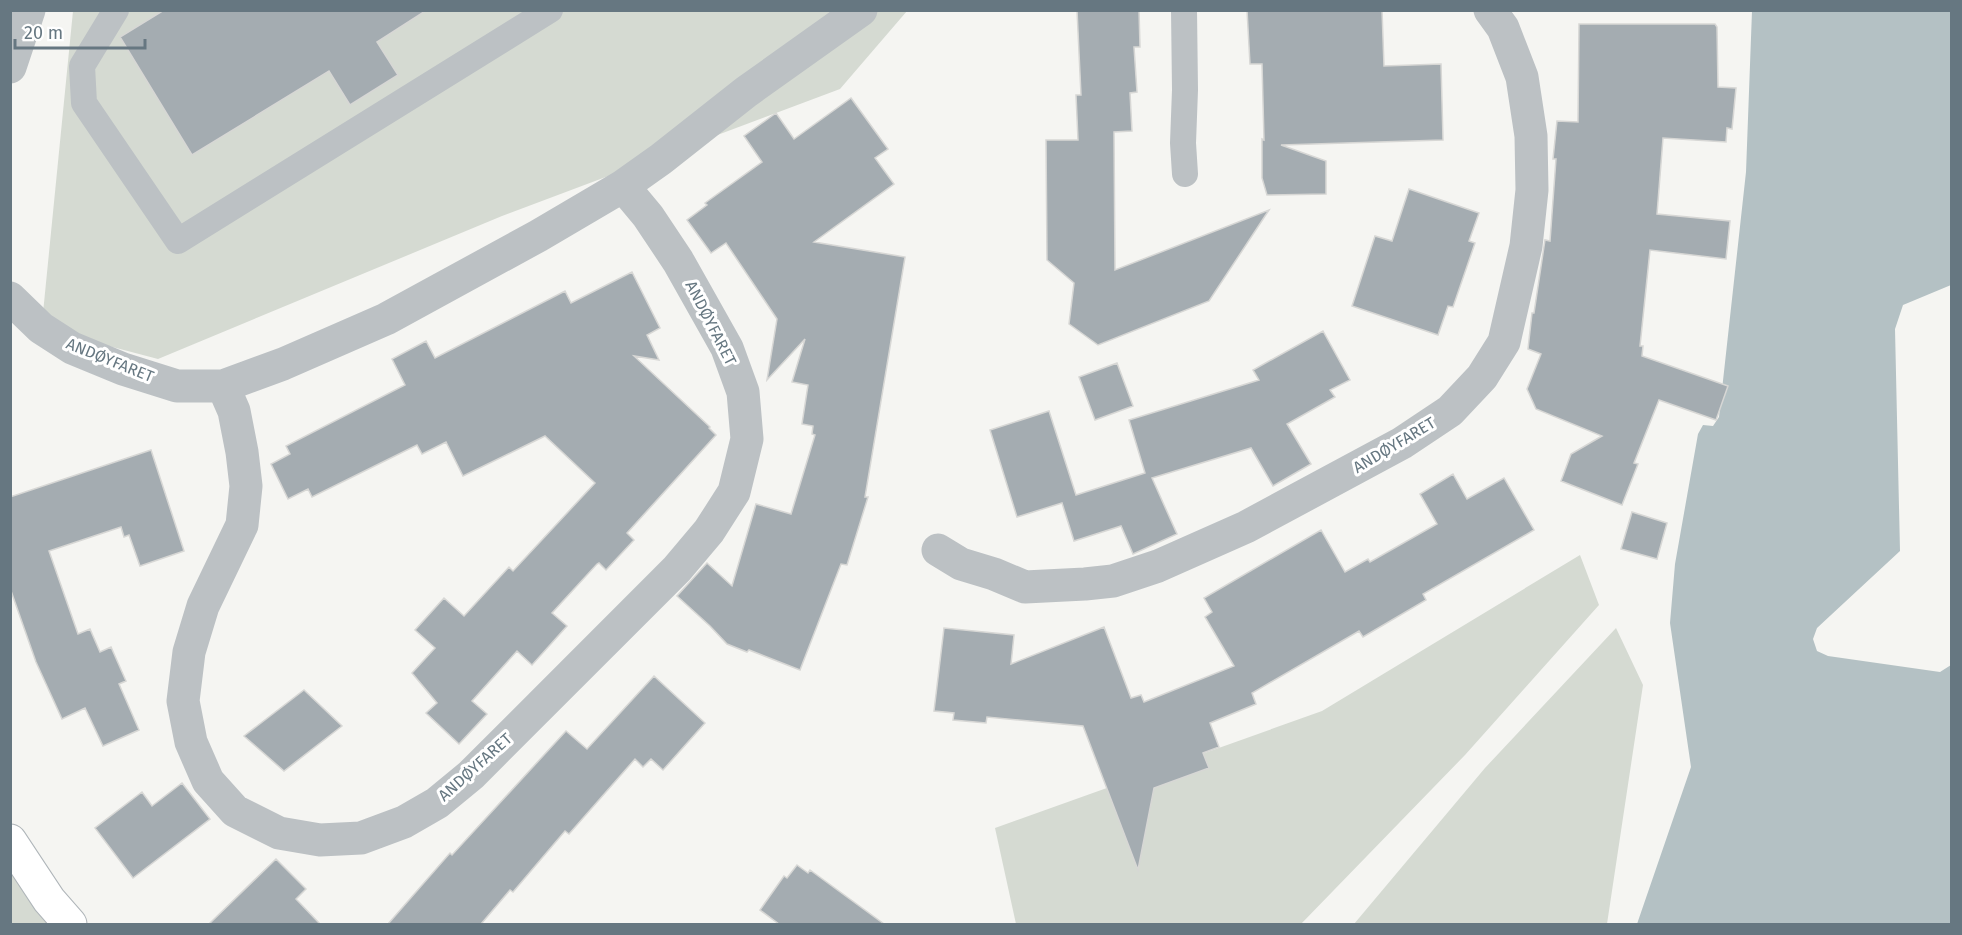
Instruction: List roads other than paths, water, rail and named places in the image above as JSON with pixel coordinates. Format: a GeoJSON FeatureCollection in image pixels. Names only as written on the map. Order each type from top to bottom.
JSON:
{"type":"FeatureCollection","features":[{"type":"Feature","properties":{"kind":"street"},"geometry":{"type":"LineString","coordinates":[[10,67],[29,10]]}},
{"type":"Feature","properties":{"kind":"street","name":"ANDØYFARET"},"geometry":{"type":"LineString","coordinates":[[10,298],[41,328],[72,348],[123,369],[177,386],[223,386],[283,364],[386,319],[538,236],[623,186],[756,85],[861,10]]}},
{"type":"Feature","properties":{"kind":"street","name":"ANDØYFARET"},"geometry":{"type":"LineString","coordinates":[[938,550],[961,564],[1025,587],[1113,580],[1158,566],[1246,527],[1402,443],[1450,411],[1482,377],[1504,342],[1526,246],[1531,201],[1531,136],[1522,77],[1503,28],[1490,10]]}},
{"type":"Feature","properties":{"kind":"street","name":"ANDØYFARET"},"geometry":{"type":"LineString","coordinates":[[223,386],[234,411],[246,486],[242,525],[203,606],[189,652],[183,701],[191,742],[208,781],[235,812],[279,833],[320,840],[361,838],[404,822],[437,803],[471,775],[677,569],[710,531],[734,492],[747,439],[743,392],[727,348],[678,261],[648,216],[623,186]]}},
{"type":"Feature","properties":{"kind":"street"},"geometry":{"type":"LineString","coordinates":[[10,841],[49,900],[70,924]]}},
{"type":"Feature","properties":{"kind":"lane"},"geometry":{"type":"LineString","coordinates":[[116,10],[82,66],[84,103],[178,240],[550,10]]}},
{"type":"Feature","properties":{"kind":"lane"},"geometry":{"type":"LineString","coordinates":[[1184,10],[1183,142],[1185,174]]}}]}
